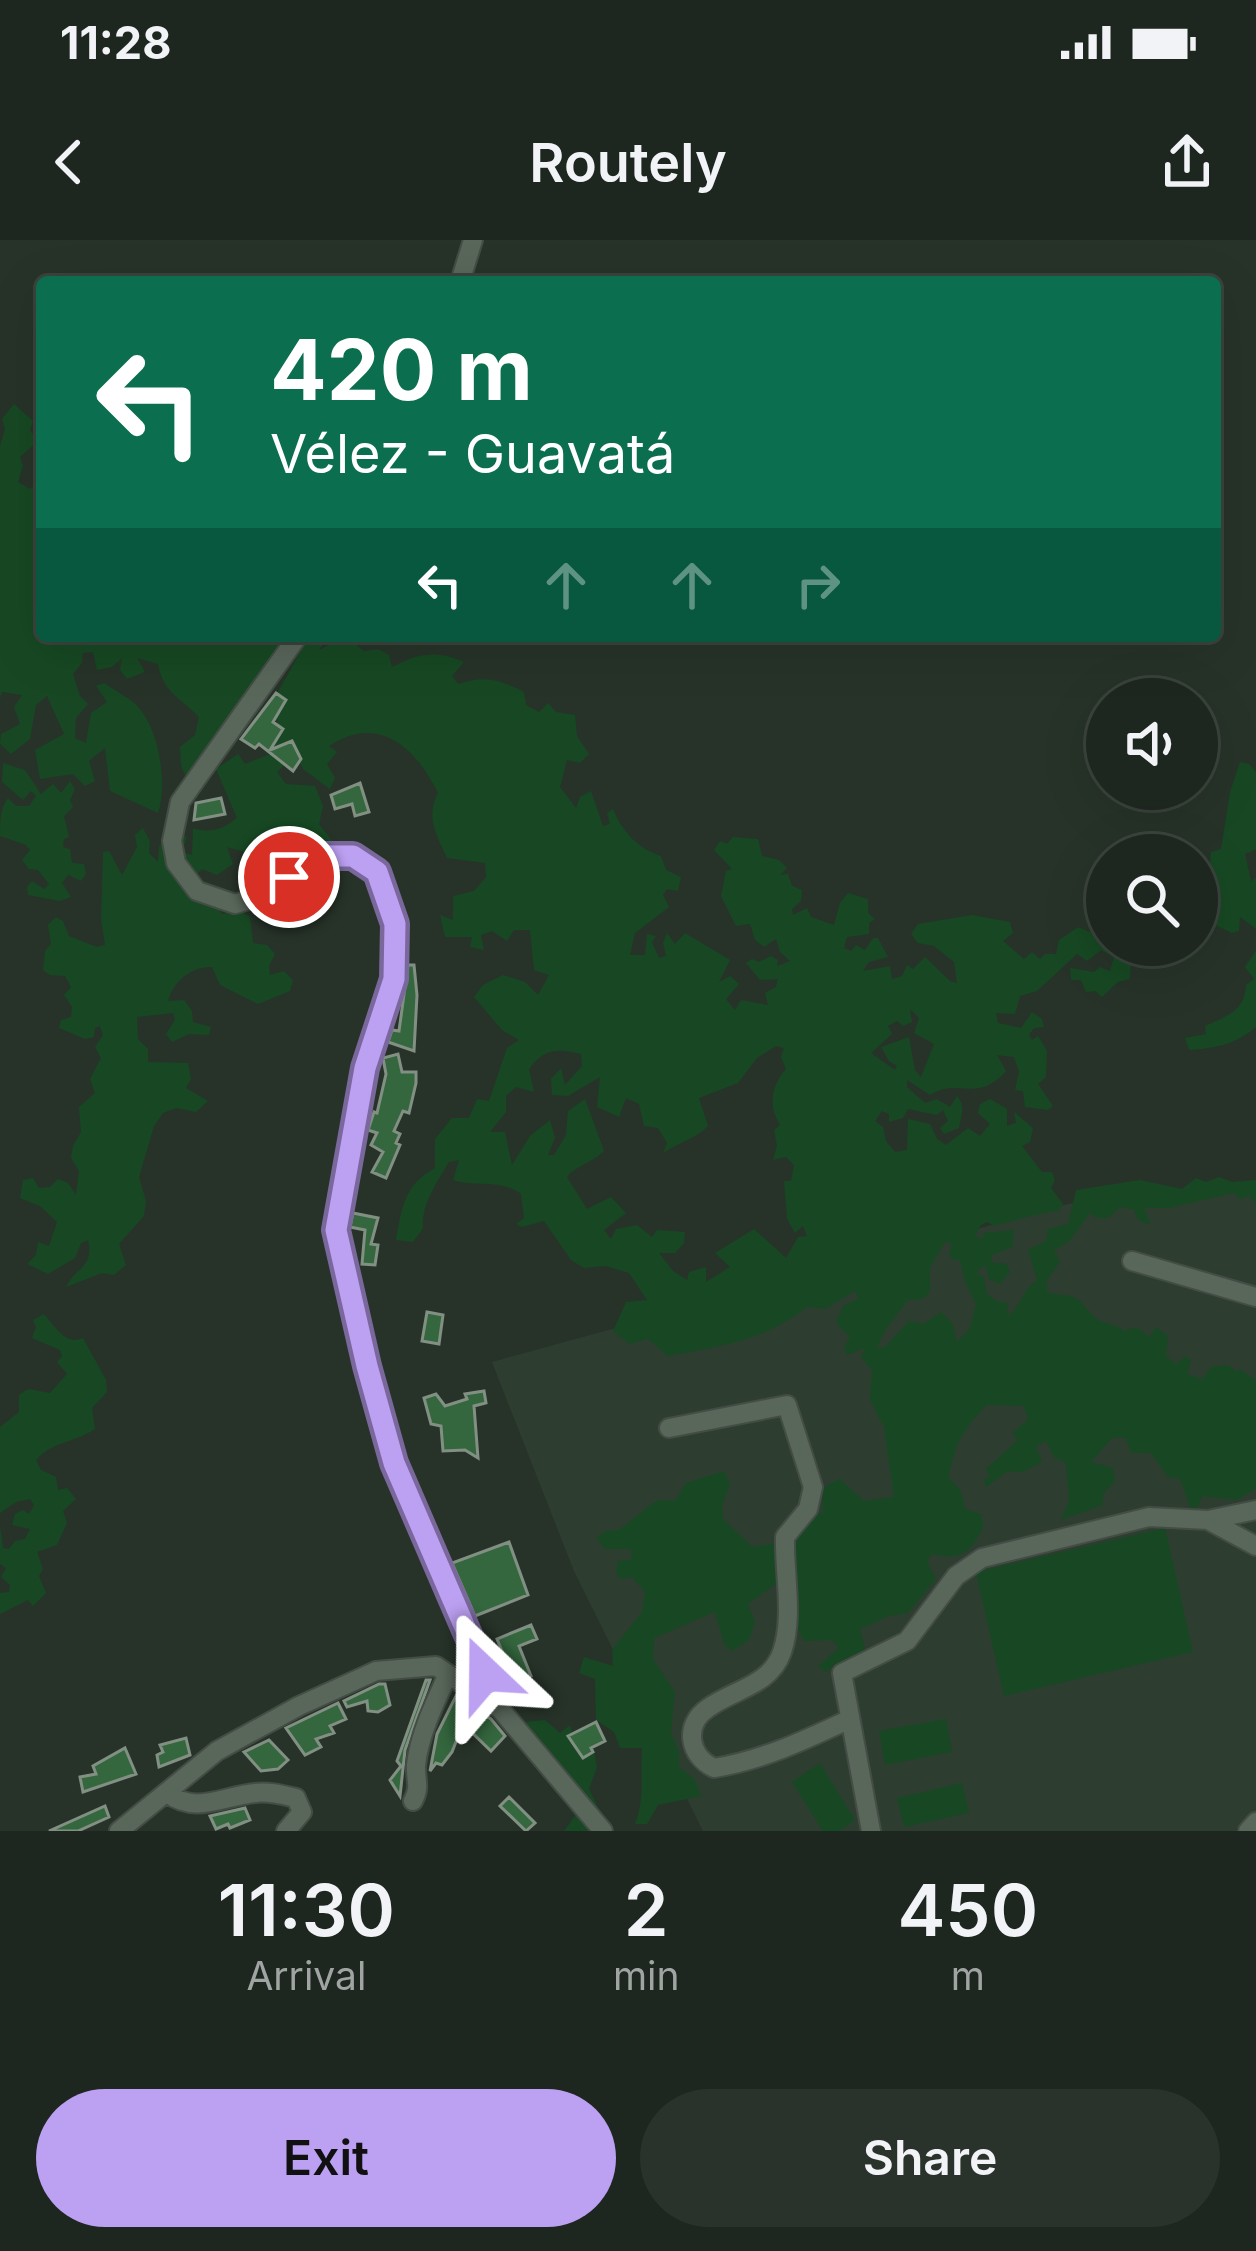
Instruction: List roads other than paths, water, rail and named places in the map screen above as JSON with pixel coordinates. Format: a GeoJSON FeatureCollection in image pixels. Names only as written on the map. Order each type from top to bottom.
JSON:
{"type":"FeatureCollection","features":[{"type":"Feature","properties":{"kind":"street"},"geometry":{"type":"LineString","coordinates":[[462,276],[473,240]]}},
{"type":"Feature","properties":{"kind":"street"},"geometry":{"type":"LineString","coordinates":[[294,642],[180,802],[172,841],[176,862],[188,884],[220,902],[236,904],[325,856],[344,853],[377,872],[387,894],[395,924],[394,979],[365,1068],[336,1230],[394,1463],[501,1710]]}},
{"type":"Feature","properties":{"kind":"street"},"geometry":{"type":"LineString","coordinates":[[1132,1261],[1256,1297]]}},
{"type":"Feature","properties":{"kind":"street"},"geometry":{"type":"LineString","coordinates":[[669,1428],[787,1405],[813,1487],[808,1509],[785,1537],[787,1631],[781,1656],[763,1678],[700,1716],[691,1742],[694,1754],[714,1768],[739,1764],[850,1719]]}},
{"type":"Feature","properties":{"kind":"street"},"geometry":{"type":"LineString","coordinates":[[871,1831],[842,1672],[907,1641],[956,1576],[982,1558],[1149,1517],[1208,1520],[1256,1510]]}},
{"type":"Feature","properties":{"kind":"street"},"geometry":{"type":"LineString","coordinates":[[1208,1520],[1256,1546]]}},
{"type":"Feature","properties":{"kind":"street"},"geometry":{"type":"LineString","coordinates":[[119,1831],[218,1751],[299,1706],[376,1670],[436,1666],[501,1710],[603,1831]]}},
{"type":"Feature","properties":{"kind":"street"},"geometry":{"type":"LineString","coordinates":[[413,1801],[420,1781],[416,1767],[448,1674]]}},
{"type":"Feature","properties":{"kind":"street"},"geometry":{"type":"LineString","coordinates":[[166,1793],[180,1802],[201,1805],[255,1793],[296,1798],[302,1812],[286,1831]]}},
{"type":"Feature","properties":{"kind":"street"},"geometry":{"type":"LineString","coordinates":[[1248,1831],[1256,1822]]}}]}
